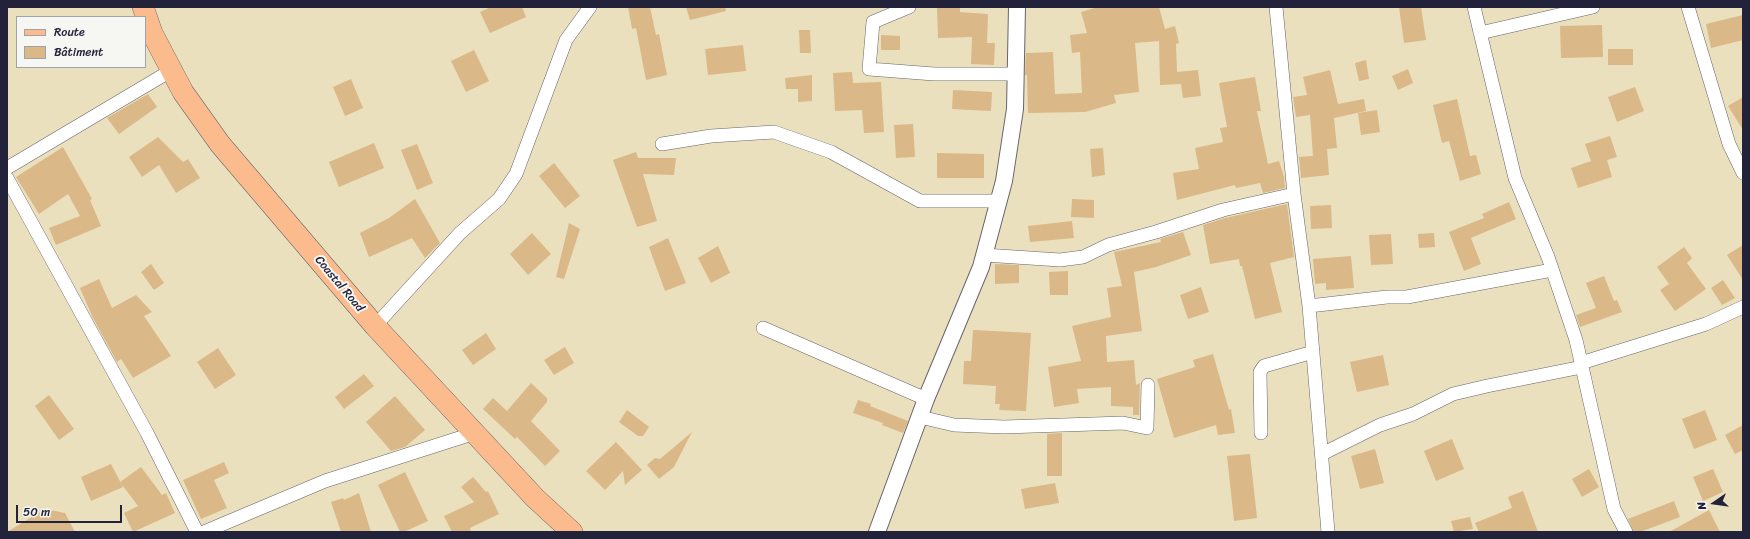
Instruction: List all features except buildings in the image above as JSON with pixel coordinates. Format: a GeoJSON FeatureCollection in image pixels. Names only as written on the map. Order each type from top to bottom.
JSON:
{"type":"FeatureCollection","features":[{"type":"Feature","properties":{"kind":"main road","name":"Coastal Road"},"geometry":{"type":"LineString","coordinates":[[143,7],[152,33],[183,92],[220,144],[375,326],[535,498],[572,532]]}},
{"type":"Feature","properties":{"kind":"street"},"geometry":{"type":"LineString","coordinates":[[375,326],[460,233],[498,199],[516,174],[566,40],[590,7]]}},
{"type":"Feature","properties":{"kind":"street"},"geometry":{"type":"LineString","coordinates":[[909,7],[873,22],[869,69],[934,74],[1015,74]]}},
{"type":"Feature","properties":{"kind":"street"},"geometry":{"type":"LineString","coordinates":[[877,532],[926,399],[981,267],[999,202],[1004,181],[1014,109],[1016,7]]}},
{"type":"Feature","properties":{"kind":"street"},"geometry":{"type":"LineString","coordinates":[[1276,7],[1294,194],[1309,306],[1328,532]]}},
{"type":"Feature","properties":{"kind":"street"},"geometry":{"type":"LineString","coordinates":[[1474,7],[1515,178],[1552,270],[1576,340],[1614,509],[1626,532]]}},
{"type":"Feature","properties":{"kind":"street"},"geometry":{"type":"LineString","coordinates":[[1480,33],[1593,7]]}},
{"type":"Feature","properties":{"kind":"street"},"geometry":{"type":"LineString","coordinates":[[1688,7],[1729,144],[1743,174]]}},
{"type":"Feature","properties":{"kind":"street"},"geometry":{"type":"LineString","coordinates":[[7,168],[172,70]]}},
{"type":"Feature","properties":{"kind":"street"},"geometry":{"type":"LineString","coordinates":[[662,144],[711,136],[774,132],[831,152],[920,201],[999,202]]}},
{"type":"Feature","properties":{"kind":"street"},"geometry":{"type":"LineString","coordinates":[[7,178],[147,433],[197,532]]}},
{"type":"Feature","properties":{"kind":"street"},"geometry":{"type":"LineString","coordinates":[[984,255],[1060,260],[1083,257],[1108,245],[1156,232],[1223,210],[1294,194]]}},
{"type":"Feature","properties":{"kind":"street"},"geometry":{"type":"LineString","coordinates":[[1309,306],[1387,297],[1407,297],[1552,270]]}},
{"type":"Feature","properties":{"kind":"street"},"geometry":{"type":"LineString","coordinates":[[1322,454],[1380,424],[1413,414],[1453,394],[1581,365],[1706,324],[1743,307]]}},
{"type":"Feature","properties":{"kind":"street"},"geometry":{"type":"LineString","coordinates":[[763,328],[926,399]]}},
{"type":"Feature","properties":{"kind":"street"},"geometry":{"type":"LineString","coordinates":[[1261,433],[1260,372],[1264,366],[1313,352]]}},
{"type":"Feature","properties":{"kind":"street"},"geometry":{"type":"LineString","coordinates":[[920,417],[954,425],[1004,427],[1123,423],[1147,428],[1148,385]]}},
{"type":"Feature","properties":{"kind":"street"},"geometry":{"type":"LineString","coordinates":[[204,532],[325,481],[475,433]]}},
{"type":"Feature","properties":{"kind":"street"},"geometry":{"type":"LineString","coordinates":[[869,532],[886,509]]}}]}
